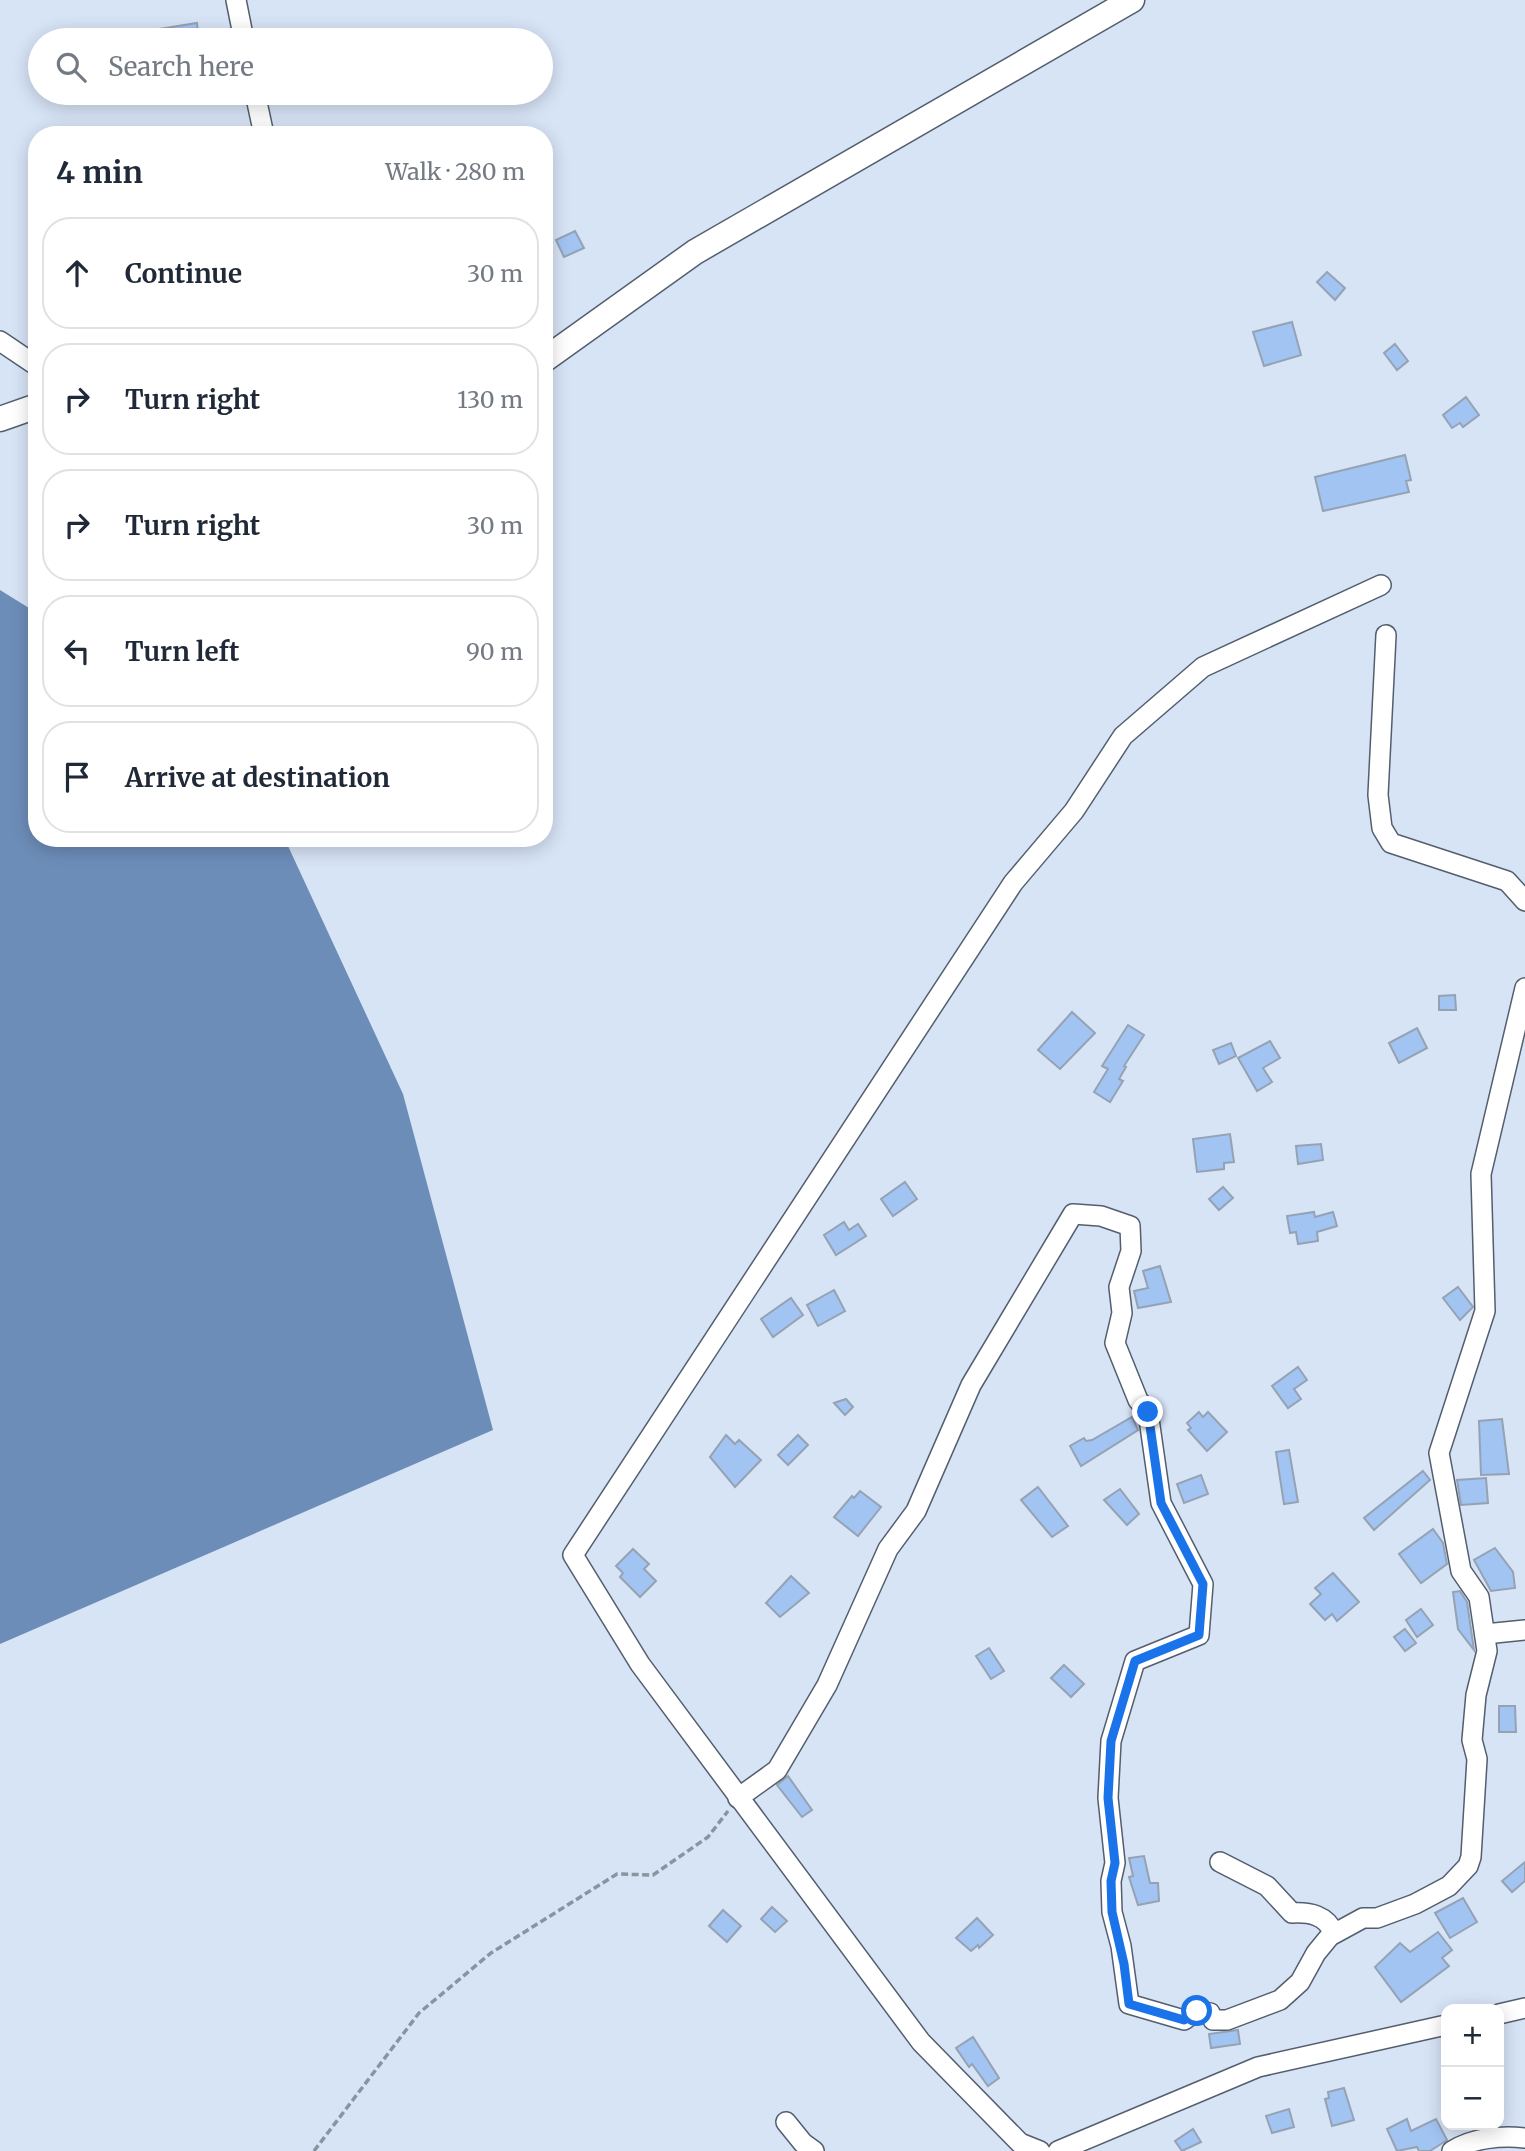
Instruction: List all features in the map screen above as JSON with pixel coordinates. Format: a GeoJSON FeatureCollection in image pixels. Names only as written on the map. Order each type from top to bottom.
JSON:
{"type":"FeatureCollection","features":[{"type":"Feature","properties":{"kind":"street"},"geometry":{"type":"LineString","coordinates":[[236,0],[242,28]]}},
{"type":"Feature","properties":{"kind":"street"},"geometry":{"type":"LineString","coordinates":[[553,354],[695,252],[1132,0]]}},
{"type":"Feature","properties":{"kind":"street"},"geometry":{"type":"LineString","coordinates":[[258,105],[262,126]]}},
{"type":"Feature","properties":{"kind":"street"},"geometry":{"type":"LineString","coordinates":[[0,341],[28,360]]}},
{"type":"Feature","properties":{"kind":"street"},"geometry":{"type":"LineString","coordinates":[[0,419],[28,409]]}},
{"type":"Feature","properties":{"kind":"street"},"geometry":{"type":"LineString","coordinates":[[1040,2151],[1020,2143],[921,2042],[640,1664],[573,1555],[1013,883],[1074,811],[1123,736],[1203,667],[1381,584]]}},
{"type":"Feature","properties":{"kind":"street"},"geometry":{"type":"LineString","coordinates":[[1386,635],[1378,795],[1382,828],[1391,843],[1507,881],[1525,901]]}},
{"type":"Feature","properties":{"kind":"street"},"geometry":{"type":"LineString","coordinates":[[738,1798],[777,1770],[827,1685],[888,1549],[916,1511],[971,1385],[1073,1214],[1101,1216],[1130,1226],[1131,1251],[1119,1287],[1122,1313],[1115,1343],[1138,1400],[1148,1412],[1161,1503],[1203,1584],[1199,1635],[1135,1661],[1111,1741],[1108,1798],[1115,1863],[1111,1881],[1112,1912],[1124,1964],[1129,2004],[1184,2020],[1197,2011],[1210,2013],[1213,2020],[1227,2020],[1253,2012],[1280,2000],[1300,1982],[1316,1953],[1334,1933],[1363,1918],[1377,1918],[1415,1904],[1449,1886],[1468,1866],[1477,1759],[1472,1740],[1476,1695],[1487,1651],[1479,1597],[1461,1571],[1439,1453],[1485,1311],[1481,1174],[1525,988]]}},
{"type":"Feature","properties":{"kind":"street"},"geometry":{"type":"LineString","coordinates":[[1485,1634],[1525,1630]]}},
{"type":"Feature","properties":{"kind":"street"},"geometry":{"type":"LineString","coordinates":[[1220,1862],[1267,1886],[1292,1913],[1322,1917],[1334,1933]]}},
{"type":"Feature","properties":{"kind":"street"},"geometry":{"type":"LineString","coordinates":[[1504,2013],[1525,2008]]}},
{"type":"Feature","properties":{"kind":"street"},"geometry":{"type":"LineString","coordinates":[[1058,2151],[1258,2067],[1441,2026]]}},
{"type":"Feature","properties":{"kind":"street"},"geometry":{"type":"LineString","coordinates":[[786,2122],[803,2143],[814,2151]]}},
{"type":"Feature","properties":{"kind":"street"},"geometry":{"type":"LineString","coordinates":[[1452,2151],[1486,2139],[1510,2136],[1525,2138]]}},
{"type":"Feature","properties":{"kind":"path"},"geometry":{"type":"LineString","coordinates":[[314,2151],[419,2014],[491,1953],[617,1874],[653,1875],[708,1837],[738,1798]]}},
{"type":"Feature","properties":{"kind":"water"},"geometry":{"type":"Polygon","coordinates":[[[0,590],[28,607],[28,847],[288,847],[403,1094],[493,1430],[0,1644],[0,590]]]}},
{"type":"Feature","properties":{"kind":"building"},"geometry":{"type":"Polygon","coordinates":[[[197,23],[198,28],[165,28],[197,23]]]}},
{"type":"Feature","properties":{"kind":"building"},"geometry":{"type":"Polygon","coordinates":[[[575,231],[584,248],[564,257],[556,240],[575,231]]]}},
{"type":"Feature","properties":{"kind":"building"},"geometry":{"type":"Polygon","coordinates":[[[1327,272],[1345,288],[1335,300],[1317,282],[1327,272]]]}},
{"type":"Feature","properties":{"kind":"building"},"geometry":{"type":"Polygon","coordinates":[[[1292,322],[1301,355],[1264,366],[1253,332],[1292,322]]]}},
{"type":"Feature","properties":{"kind":"building"},"geometry":{"type":"Polygon","coordinates":[[[1395,344],[1408,361],[1397,370],[1384,353],[1395,344]]]}},
{"type":"Feature","properties":{"kind":"building"},"geometry":{"type":"Polygon","coordinates":[[[1466,397],[1479,415],[1463,427],[1460,423],[1452,428],[1443,415],[1466,397]]]}},
{"type":"Feature","properties":{"kind":"building"},"geometry":{"type":"Polygon","coordinates":[[[1405,455],[1411,480],[1406,481],[1409,492],[1323,511],[1315,477],[1405,455]]]}},
{"type":"Feature","properties":{"kind":"building"},"geometry":{"type":"Polygon","coordinates":[[[1455,995],[1456,1010],[1439,1010],[1439,996],[1455,995]]]}},
{"type":"Feature","properties":{"kind":"building"},"geometry":{"type":"Polygon","coordinates":[[[1072,1012],[1095,1033],[1060,1069],[1038,1050],[1072,1012]]]}},
{"type":"Feature","properties":{"kind":"building"},"geometry":{"type":"Polygon","coordinates":[[[1128,1025],[1144,1035],[1124,1066],[1126,1067],[1119,1079],[1123,1081],[1110,1102],[1094,1092],[1108,1069],[1102,1066],[1128,1025]]]}},
{"type":"Feature","properties":{"kind":"building"},"geometry":{"type":"Polygon","coordinates":[[[1417,1028],[1427,1048],[1399,1063],[1389,1043],[1417,1028]]]}},
{"type":"Feature","properties":{"kind":"building"},"geometry":{"type":"Polygon","coordinates":[[[1270,1041],[1280,1058],[1263,1068],[1272,1082],[1257,1091],[1238,1058],[1270,1041]]]}},
{"type":"Feature","properties":{"kind":"building"},"geometry":{"type":"Polygon","coordinates":[[[1231,1043],[1236,1056],[1219,1064],[1213,1050],[1231,1043]]]}},
{"type":"Feature","properties":{"kind":"building"},"geometry":{"type":"Polygon","coordinates":[[[1230,1134],[1234,1162],[1224,1163],[1224,1169],[1197,1172],[1193,1139],[1230,1134]]]}},
{"type":"Feature","properties":{"kind":"building"},"geometry":{"type":"Polygon","coordinates":[[[1321,1144],[1323,1160],[1298,1164],[1296,1146],[1321,1144]]]}},
{"type":"Feature","properties":{"kind":"building"},"geometry":{"type":"Polygon","coordinates":[[[905,1182],[917,1199],[893,1216],[881,1199],[905,1182]]]}},
{"type":"Feature","properties":{"kind":"building"},"geometry":{"type":"Polygon","coordinates":[[[1223,1187],[1233,1198],[1219,1210],[1209,1199],[1223,1187]]]}},
{"type":"Feature","properties":{"kind":"building"},"geometry":{"type":"Polygon","coordinates":[[[1314,1212],[1315,1217],[1333,1212],[1337,1226],[1317,1232],[1318,1241],[1298,1244],[1296,1232],[1290,1233],[1287,1216],[1314,1212]]]}},
{"type":"Feature","properties":{"kind":"building"},"geometry":{"type":"Polygon","coordinates":[[[844,1222],[849,1230],[858,1224],[866,1236],[836,1255],[824,1235],[844,1222]]]}},
{"type":"Feature","properties":{"kind":"building"},"geometry":{"type":"Polygon","coordinates":[[[1160,1266],[1171,1302],[1138,1308],[1134,1291],[1148,1288],[1143,1271],[1160,1266]]]}},
{"type":"Feature","properties":{"kind":"building"},"geometry":{"type":"Polygon","coordinates":[[[1458,1287],[1473,1307],[1460,1320],[1443,1298],[1458,1287]]]}},
{"type":"Feature","properties":{"kind":"building"},"geometry":{"type":"Polygon","coordinates":[[[834,1290],[845,1311],[818,1326],[807,1305],[834,1290]]]}},
{"type":"Feature","properties":{"kind":"building"},"geometry":{"type":"Polygon","coordinates":[[[791,1298],[803,1315],[773,1337],[761,1319],[791,1298]]]}},
{"type":"Feature","properties":{"kind":"building"},"geometry":{"type":"Polygon","coordinates":[[[1298,1367],[1307,1380],[1294,1389],[1301,1399],[1288,1408],[1272,1386],[1298,1367]]]}},
{"type":"Feature","properties":{"kind":"building"},"geometry":{"type":"Polygon","coordinates":[[[846,1399],[853,1407],[845,1415],[834,1403],[846,1399]]]}},
{"type":"Feature","properties":{"kind":"building"},"geometry":{"type":"Polygon","coordinates":[[[1199,1412],[1203,1417],[1208,1412],[1227,1432],[1207,1451],[1188,1430],[1191,1428],[1187,1423],[1199,1412]]]}},
{"type":"Feature","properties":{"kind":"building"},"geometry":{"type":"Polygon","coordinates":[[[1132,1417],[1138,1430],[1081,1466],[1070,1446],[1084,1438],[1086,1441],[1092,1440],[1132,1417]]]}},
{"type":"Feature","properties":{"kind":"building"},"geometry":{"type":"Polygon","coordinates":[[[1502,1419],[1509,1474],[1481,1475],[1479,1421],[1502,1419]]]}},
{"type":"Feature","properties":{"kind":"building"},"geometry":{"type":"Polygon","coordinates":[[[726,1435],[735,1444],[739,1440],[761,1460],[735,1487],[710,1457],[726,1435]]]}},
{"type":"Feature","properties":{"kind":"building"},"geometry":{"type":"Polygon","coordinates":[[[798,1435],[808,1445],[788,1465],[778,1455],[798,1435]]]}},
{"type":"Feature","properties":{"kind":"building"},"geometry":{"type":"Polygon","coordinates":[[[1289,1450],[1298,1502],[1284,1504],[1276,1452],[1289,1450]]]}},
{"type":"Feature","properties":{"kind":"building"},"geometry":{"type":"Polygon","coordinates":[[[1423,1471],[1430,1480],[1374,1530],[1364,1518],[1423,1471]]]}},
{"type":"Feature","properties":{"kind":"building"},"geometry":{"type":"Polygon","coordinates":[[[1201,1475],[1208,1494],[1184,1503],[1177,1484],[1201,1475]]]}},
{"type":"Feature","properties":{"kind":"building"},"geometry":{"type":"Polygon","coordinates":[[[1486,1478],[1488,1503],[1461,1505],[1457,1480],[1486,1478]]]}},
{"type":"Feature","properties":{"kind":"building"},"geometry":{"type":"Polygon","coordinates":[[[1038,1487],[1068,1526],[1052,1537],[1021,1500],[1038,1487]]]}},
{"type":"Feature","properties":{"kind":"building"},"geometry":{"type":"Polygon","coordinates":[[[1120,1489],[1139,1514],[1127,1525],[1104,1500],[1120,1489]]]}},
{"type":"Feature","properties":{"kind":"building"},"geometry":{"type":"Polygon","coordinates":[[[860,1491],[881,1507],[858,1536],[834,1517],[852,1496],[854,1498],[860,1491]]]}},
{"type":"Feature","properties":{"kind":"building"},"geometry":{"type":"Polygon","coordinates":[[[1433,1529],[1443,1543],[1447,1564],[1421,1583],[1399,1554],[1433,1529]]]}},
{"type":"Feature","properties":{"kind":"building"},"geometry":{"type":"Polygon","coordinates":[[[1495,1548],[1513,1572],[1515,1588],[1491,1591],[1474,1560],[1495,1548]]]}},
{"type":"Feature","properties":{"kind":"building"},"geometry":{"type":"Polygon","coordinates":[[[633,1549],[649,1564],[644,1569],[656,1581],[640,1597],[620,1577],[623,1573],[616,1566],[633,1549]]]}},
{"type":"Feature","properties":{"kind":"building"},"geometry":{"type":"Polygon","coordinates":[[[1333,1573],[1359,1602],[1337,1621],[1332,1614],[1325,1620],[1310,1604],[1321,1594],[1315,1588],[1333,1573]]]}},
{"type":"Feature","properties":{"kind":"building"},"geometry":{"type":"Polygon","coordinates":[[[791,1576],[809,1593],[780,1617],[766,1603],[791,1576]]]}},
{"type":"Feature","properties":{"kind":"building"},"geometry":{"type":"Polygon","coordinates":[[[1460,1591],[1467,1602],[1474,1650],[1458,1629],[1453,1592],[1460,1591]]]}},
{"type":"Feature","properties":{"kind":"building"},"geometry":{"type":"Polygon","coordinates":[[[1421,1609],[1433,1625],[1417,1637],[1406,1620],[1421,1609]]]}},
{"type":"Feature","properties":{"kind":"building"},"geometry":{"type":"Polygon","coordinates":[[[1405,1629],[1416,1643],[1405,1651],[1394,1637],[1405,1629]]]}},
{"type":"Feature","properties":{"kind":"building"},"geometry":{"type":"Polygon","coordinates":[[[989,1648],[1004,1671],[991,1679],[976,1656],[989,1648]]]}},
{"type":"Feature","properties":{"kind":"building"},"geometry":{"type":"Polygon","coordinates":[[[1064,1665],[1084,1684],[1071,1697],[1051,1678],[1064,1665]]]}},
{"type":"Feature","properties":{"kind":"building"},"geometry":{"type":"Polygon","coordinates":[[[1499,1706],[1515,1706],[1516,1732],[1499,1732],[1499,1706]]]}},
{"type":"Feature","properties":{"kind":"building"},"geometry":{"type":"Polygon","coordinates":[[[788,1776],[812,1810],[802,1817],[777,1785],[788,1776]]]}},
{"type":"Feature","properties":{"kind":"building"},"geometry":{"type":"Polygon","coordinates":[[[1144,1856],[1150,1883],[1158,1883],[1159,1901],[1138,1905],[1129,1877],[1133,1876],[1129,1858],[1144,1856]]]}},
{"type":"Feature","properties":{"kind":"building"},"geometry":{"type":"Polygon","coordinates":[[[1525,1862],[1525,1881],[1512,1892],[1502,1881],[1525,1862]]]}},
{"type":"Feature","properties":{"kind":"building"},"geometry":{"type":"Polygon","coordinates":[[[1463,1898],[1477,1922],[1450,1938],[1435,1913],[1463,1898]]]}},
{"type":"Feature","properties":{"kind":"building"},"geometry":{"type":"Polygon","coordinates":[[[772,1907],[787,1921],[775,1932],[761,1919],[772,1907]]]}},
{"type":"Feature","properties":{"kind":"building"},"geometry":{"type":"Polygon","coordinates":[[[723,1910],[741,1926],[727,1942],[709,1926],[723,1910]]]}},
{"type":"Feature","properties":{"kind":"building"},"geometry":{"type":"Polygon","coordinates":[[[977,1918],[993,1935],[979,1948],[978,1945],[971,1951],[956,1938],[977,1918]]]}},
{"type":"Feature","properties":{"kind":"building"},"geometry":{"type":"Polygon","coordinates":[[[1438,1932],[1452,1950],[1442,1958],[1449,1966],[1401,2002],[1375,1967],[1400,1943],[1410,1952],[1438,1932]]]}},
{"type":"Feature","properties":{"kind":"building"},"geometry":{"type":"Polygon","coordinates":[[[1238,2030],[1240,2044],[1211,2048],[1209,2034],[1238,2030]]]}},
{"type":"Feature","properties":{"kind":"building"},"geometry":{"type":"Polygon","coordinates":[[[973,2037],[999,2078],[988,2086],[972,2064],[969,2067],[956,2048],[973,2037]]]}},
{"type":"Feature","properties":{"kind":"building"},"geometry":{"type":"Polygon","coordinates":[[[1344,2088],[1354,2120],[1332,2126],[1325,2099],[1329,2098],[1328,2092],[1344,2088]]]}},
{"type":"Feature","properties":{"kind":"building"},"geometry":{"type":"Polygon","coordinates":[[[1289,2109],[1294,2127],[1272,2133],[1266,2116],[1289,2109]]]}},
{"type":"Feature","properties":{"kind":"building"},"geometry":{"type":"Polygon","coordinates":[[[1407,2119],[1411,2131],[1436,2119],[1447,2140],[1430,2151],[1419,2151],[1417,2147],[1397,2151],[1387,2129],[1407,2119]]]}},
{"type":"Feature","properties":{"kind":"building"},"geometry":{"type":"Polygon","coordinates":[[[1193,2129],[1201,2142],[1182,2151],[1175,2141],[1193,2129]]]}},
{"type":"Feature","properties":{"kind":"route"},"geometry":{"type":"LineString","coordinates":[[1148,1412],[1161,1503],[1203,1584],[1199,1635],[1135,1661],[1126,1699],[1111,1741],[1108,1798],[1115,1863],[1115,1875],[1111,1881],[1112,1912],[1121,1946],[1129,2004],[1184,2020],[1197,2011]]}}]}
